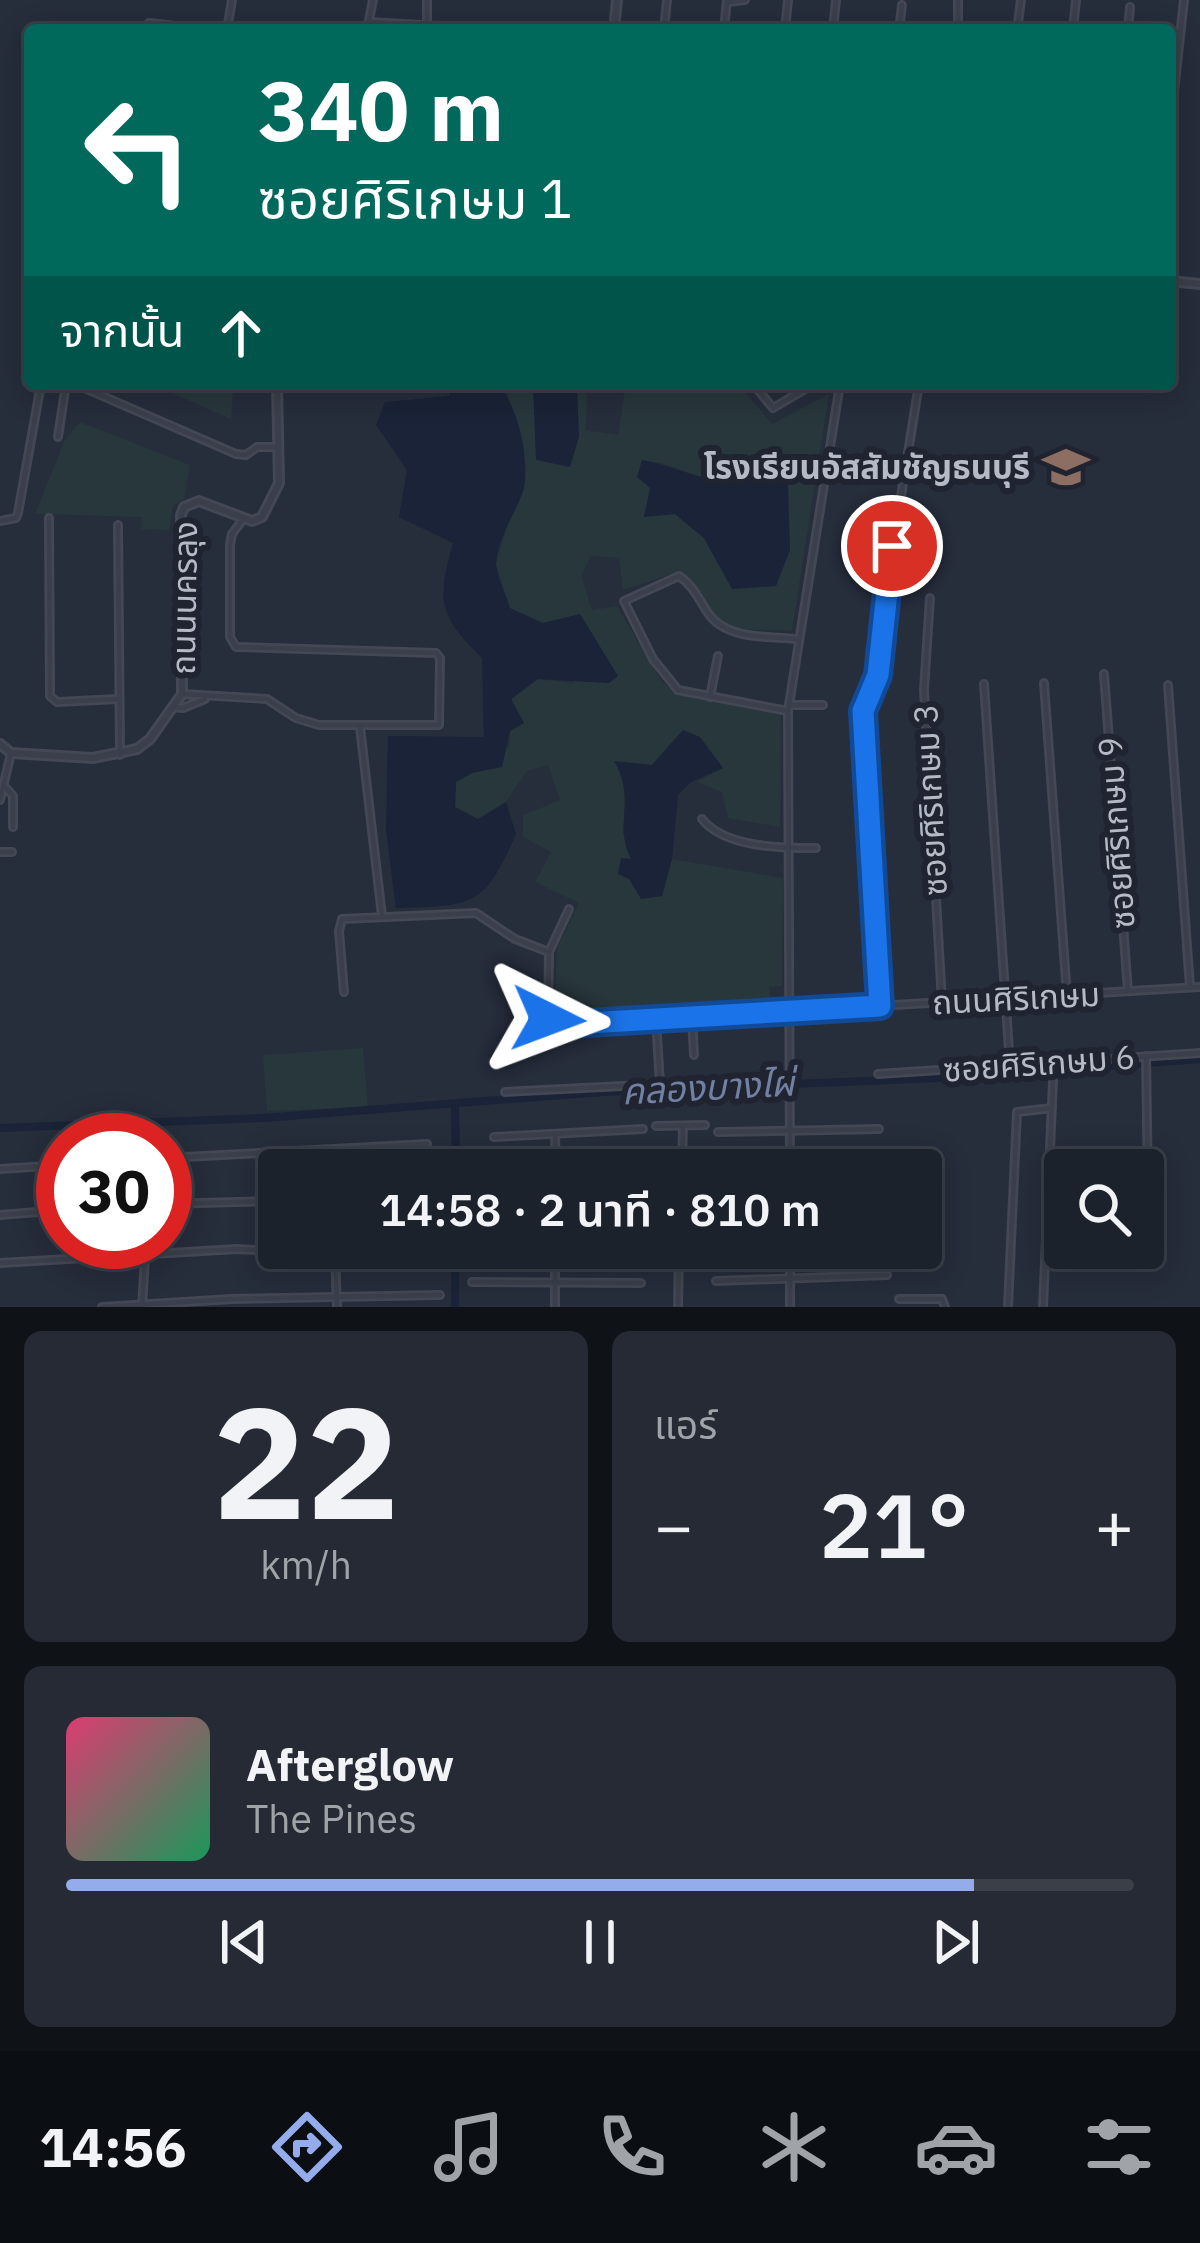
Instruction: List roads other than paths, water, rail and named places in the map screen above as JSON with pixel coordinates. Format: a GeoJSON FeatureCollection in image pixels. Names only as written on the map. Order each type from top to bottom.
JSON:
{"type":"FeatureCollection","features":[{"type":"Feature","properties":{"kind":"street"},"geometry":{"type":"LineString","coordinates":[[373,0],[370,22],[438,24]]}},
{"type":"Feature","properties":{"kind":"street"},"geometry":{"type":"LineString","coordinates":[[427,0],[427,23]]}},
{"type":"Feature","properties":{"kind":"street"},"geometry":{"type":"LineString","coordinates":[[727,1],[745,0]]}},
{"type":"Feature","properties":{"kind":"street"},"geometry":{"type":"LineString","coordinates":[[1176,73],[1184,0]]}},
{"type":"Feature","properties":{"kind":"street"},"geometry":{"type":"LineString","coordinates":[[900,24],[902,5]]}},
{"type":"Feature","properties":{"kind":"street"},"geometry":{"type":"LineString","coordinates":[[1129,24],[1130,7]]}},
{"type":"Feature","properties":{"kind":"street"},"geometry":{"type":"LineString","coordinates":[[148,23],[157,24]]}},
{"type":"Feature","properties":{"kind":"street"},"geometry":{"type":"LineString","coordinates":[[0,521],[16,518],[18,513],[40,390]]}},
{"type":"Feature","properties":{"kind":"street"},"geometry":{"type":"LineString","coordinates":[[58,436],[65,390]]}},
{"type":"Feature","properties":{"kind":"street"},"geometry":{"type":"LineString","coordinates":[[89,390],[236,454],[278,447]]}},
{"type":"Feature","properties":{"kind":"street","name":"ถนนนครลุง"},"geometry":{"type":"LineString","coordinates":[[120,755],[144,746],[182,694],[184,507],[199,501],[244,518],[262,517],[277,489],[277,390]]}},
{"type":"Feature","properties":{"kind":"street"},"geometry":{"type":"LineString","coordinates":[[758,390],[773,408],[804,390]]}},
{"type":"Feature","properties":{"kind":"street"},"geometry":{"type":"LineString","coordinates":[[789,1149],[788,708],[839,390]]}},
{"type":"Feature","properties":{"kind":"street"},"geometry":{"type":"LineString","coordinates":[[880,1006],[863,711],[878,675],[892,546],[918,390]]}},
{"type":"Feature","properties":{"kind":"street"},"geometry":{"type":"LineString","coordinates":[[49,518],[50,696],[56,702],[118,699]]}},
{"type":"Feature","properties":{"kind":"street"},"geometry":{"type":"LineString","coordinates":[[182,694],[260,697],[277,702],[303,721],[360,727],[439,725],[439,655],[236,647],[230,638],[230,545],[244,518]]}},
{"type":"Feature","properties":{"kind":"street"},"geometry":{"type":"LineString","coordinates":[[0,744],[11,753],[120,755],[118,525]]}},
{"type":"Feature","properties":{"kind":"street"},"geometry":{"type":"LineString","coordinates":[[796,639],[723,629],[679,575],[626,598],[625,607],[642,640],[672,686],[686,694],[788,708],[823,704]]}},
{"type":"Feature","properties":{"kind":"street","name":"ซอยศิริเกษม 3"},"geometry":{"type":"LineString","coordinates":[[930,598],[924,690],[942,1002]]}},
{"type":"Feature","properties":{"kind":"street"},"geometry":{"type":"LineString","coordinates":[[710,699],[718,656]]}},
{"type":"Feature","properties":{"kind":"street","name":"ซอยศิริเกษม 9"},"geometry":{"type":"LineString","coordinates":[[1104,674],[1128,991]]}},
{"type":"Feature","properties":{"kind":"street"},"geometry":{"type":"LineString","coordinates":[[1044,683],[1067,995]]}},
{"type":"Feature","properties":{"kind":"street"},"geometry":{"type":"LineString","coordinates":[[984,684],[1010,1065]]}},
{"type":"Feature","properties":{"kind":"street"},"geometry":{"type":"LineString","coordinates":[[1168,685],[1190,987]]}},
{"type":"Feature","properties":{"kind":"street"},"geometry":{"type":"LineString","coordinates":[[172,707],[211,697]]}},
{"type":"Feature","properties":{"kind":"street"},"geometry":{"type":"LineString","coordinates":[[360,727],[382,916]]}},
{"type":"Feature","properties":{"kind":"street"},"geometry":{"type":"LineString","coordinates":[[0,800],[11,753]]}},
{"type":"Feature","properties":{"kind":"street"},"geometry":{"type":"LineString","coordinates":[[3,787],[14,796],[13,827]]}},
{"type":"Feature","properties":{"kind":"street"},"geometry":{"type":"LineString","coordinates":[[702,819],[721,834],[788,848],[816,848]]}},
{"type":"Feature","properties":{"kind":"street"},"geometry":{"type":"LineString","coordinates":[[0,852],[12,852]]}},
{"type":"Feature","properties":{"kind":"street"},"geometry":{"type":"LineString","coordinates":[[524,1047],[550,1024],[548,952],[568,909]]}},
{"type":"Feature","properties":{"kind":"street"},"geometry":{"type":"LineString","coordinates":[[344,992],[342,919],[476,913],[514,939],[548,952]]}},
{"type":"Feature","properties":{"kind":"street","name":"ถนนศิริเกษม"},"geometry":{"type":"LineString","coordinates":[[550,1024],[1200,987]]}},
{"type":"Feature","properties":{"kind":"street"},"geometry":{"type":"LineString","coordinates":[[692,1017],[694,1055]]}},
{"type":"Feature","properties":{"kind":"street"},"geometry":{"type":"LineString","coordinates":[[656,1019],[660,1084]]}},
{"type":"Feature","properties":{"kind":"street","name":"ซอยศิริเกษม 6"},"geometry":{"type":"LineString","coordinates":[[878,1074],[1200,1053]]}},
{"type":"Feature","properties":{"kind":"street"},"geometry":{"type":"LineString","coordinates":[[1146,1058],[1147,1149]]}},
{"type":"Feature","properties":{"kind":"street"},"geometry":{"type":"LineString","coordinates":[[506,1092],[762,1079]]}},
{"type":"Feature","properties":{"kind":"street"},"geometry":{"type":"LineString","coordinates":[[1043,1307],[1053,1081]]}},
{"type":"Feature","properties":{"kind":"street"},"geometry":{"type":"LineString","coordinates":[[1008,1307],[1018,1112],[1052,1108]]}},
{"type":"Feature","properties":{"kind":"street"},"geometry":{"type":"LineString","coordinates":[[656,1126],[705,1125]]}},
{"type":"Feature","properties":{"kind":"street"},"geometry":{"type":"LineString","coordinates":[[682,1149],[683,1126]]}},
{"type":"Feature","properties":{"kind":"street"},"geometry":{"type":"LineString","coordinates":[[494,1137],[643,1129]]}},
{"type":"Feature","properties":{"kind":"street"},"geometry":{"type":"LineString","coordinates":[[718,1132],[878,1129]]}},
{"type":"Feature","properties":{"kind":"street"},"geometry":{"type":"LineString","coordinates":[[555,1135],[555,1149]]}},
{"type":"Feature","properties":{"kind":"street"},"geometry":{"type":"LineString","coordinates":[[333,1149],[427,1144]]}},
{"type":"Feature","properties":{"kind":"street"},"geometry":{"type":"LineString","coordinates":[[192,1157],[258,1153]]}},
{"type":"Feature","properties":{"kind":"street"},"geometry":{"type":"LineString","coordinates":[[0,1169],[36,1167]]}},
{"type":"Feature","properties":{"kind":"street"},"geometry":{"type":"LineString","coordinates":[[192,1203],[258,1202]]}},
{"type":"Feature","properties":{"kind":"street"},"geometry":{"type":"LineString","coordinates":[[0,1215],[36,1212]]}},
{"type":"Feature","properties":{"kind":"street"},"geometry":{"type":"LineString","coordinates":[[192,1252],[258,1249]]}},
{"type":"Feature","properties":{"kind":"street"},"geometry":{"type":"LineString","coordinates":[[0,1263],[36,1261]]}},
{"type":"Feature","properties":{"kind":"street"},"geometry":{"type":"LineString","coordinates":[[142,1306],[145,1269]]}},
{"type":"Feature","properties":{"kind":"street"},"geometry":{"type":"LineString","coordinates":[[335,1269],[336,1303]]}},
{"type":"Feature","properties":{"kind":"street"},"geometry":{"type":"LineString","coordinates":[[555,1269],[555,1307]]}},
{"type":"Feature","properties":{"kind":"street"},"geometry":{"type":"LineString","coordinates":[[678,1269],[678,1307]]}},
{"type":"Feature","properties":{"kind":"street"},"geometry":{"type":"LineString","coordinates":[[789,1269],[790,1307]]}},
{"type":"Feature","properties":{"kind":"street"},"geometry":{"type":"LineString","coordinates":[[716,1282],[887,1275]]}},
{"type":"Feature","properties":{"kind":"street"},"geometry":{"type":"LineString","coordinates":[[472,1282],[641,1282]]}},
{"type":"Feature","properties":{"kind":"street"},"geometry":{"type":"LineString","coordinates":[[102,1307],[232,1299],[336,1303],[440,1294]]}},
{"type":"Feature","properties":{"kind":"street"},"geometry":{"type":"LineString","coordinates":[[899,1298],[942,1299],[945,1307]]}},
{"type":"Feature","properties":{"kind":"water"},"geometry":{"type":"Polygon","coordinates":[[[452,390],[502,390],[521,434],[523,491],[496,563],[510,608],[543,623],[580,614],[618,676],[609,683],[538,679],[511,699],[524,723],[510,731],[502,767],[456,782],[455,807],[478,819],[506,802],[516,834],[505,858],[473,898],[443,906],[396,908],[386,831],[388,736],[484,737],[482,658],[457,630],[445,606],[453,543],[399,517],[407,470],[376,425],[385,402],[449,396],[452,390]]]}},
{"type":"Feature","properties":{"kind":"water"},"geometry":{"type":"Polygon","coordinates":[[[533,390],[577,390],[579,437],[570,467],[536,460],[533,390]]]}},
{"type":"Feature","properties":{"kind":"water"},"geometry":{"type":"Polygon","coordinates":[[[765,455],[796,466],[788,482],[790,550],[776,586],[732,589],[704,538],[675,514],[644,517],[650,488],[637,477],[642,460],[710,479],[736,481],[765,455]]]}},
{"type":"Feature","properties":{"kind":"water"},"geometry":{"type":"Polygon","coordinates":[[[683,730],[700,737],[723,768],[691,782],[678,795],[672,859],[662,896],[641,899],[629,879],[618,874],[621,858],[631,859],[624,835],[624,788],[614,761],[652,765],[683,730]]]}},
{"type":"Feature","properties":{"kind":"waterway","name":"คลองบางไผ่"},"geometry":{"type":"LineString","coordinates":[[0,1128],[263,1118],[602,1092],[964,1077],[1200,1059]]}},
{"type":"Feature","properties":{"kind":"waterway"},"geometry":{"type":"LineString","coordinates":[[455,1104],[456,1149]]}},
{"type":"Feature","properties":{"kind":"waterway"},"geometry":{"type":"LineString","coordinates":[[455,1269],[455,1307]]}},
{"type":"Feature","properties":{"kind":"place","name":"โรงเรียนอัสสัมชัญธนบุรี"},"geometry":{"type":"Point","coordinates":[1066,467]}}]}
